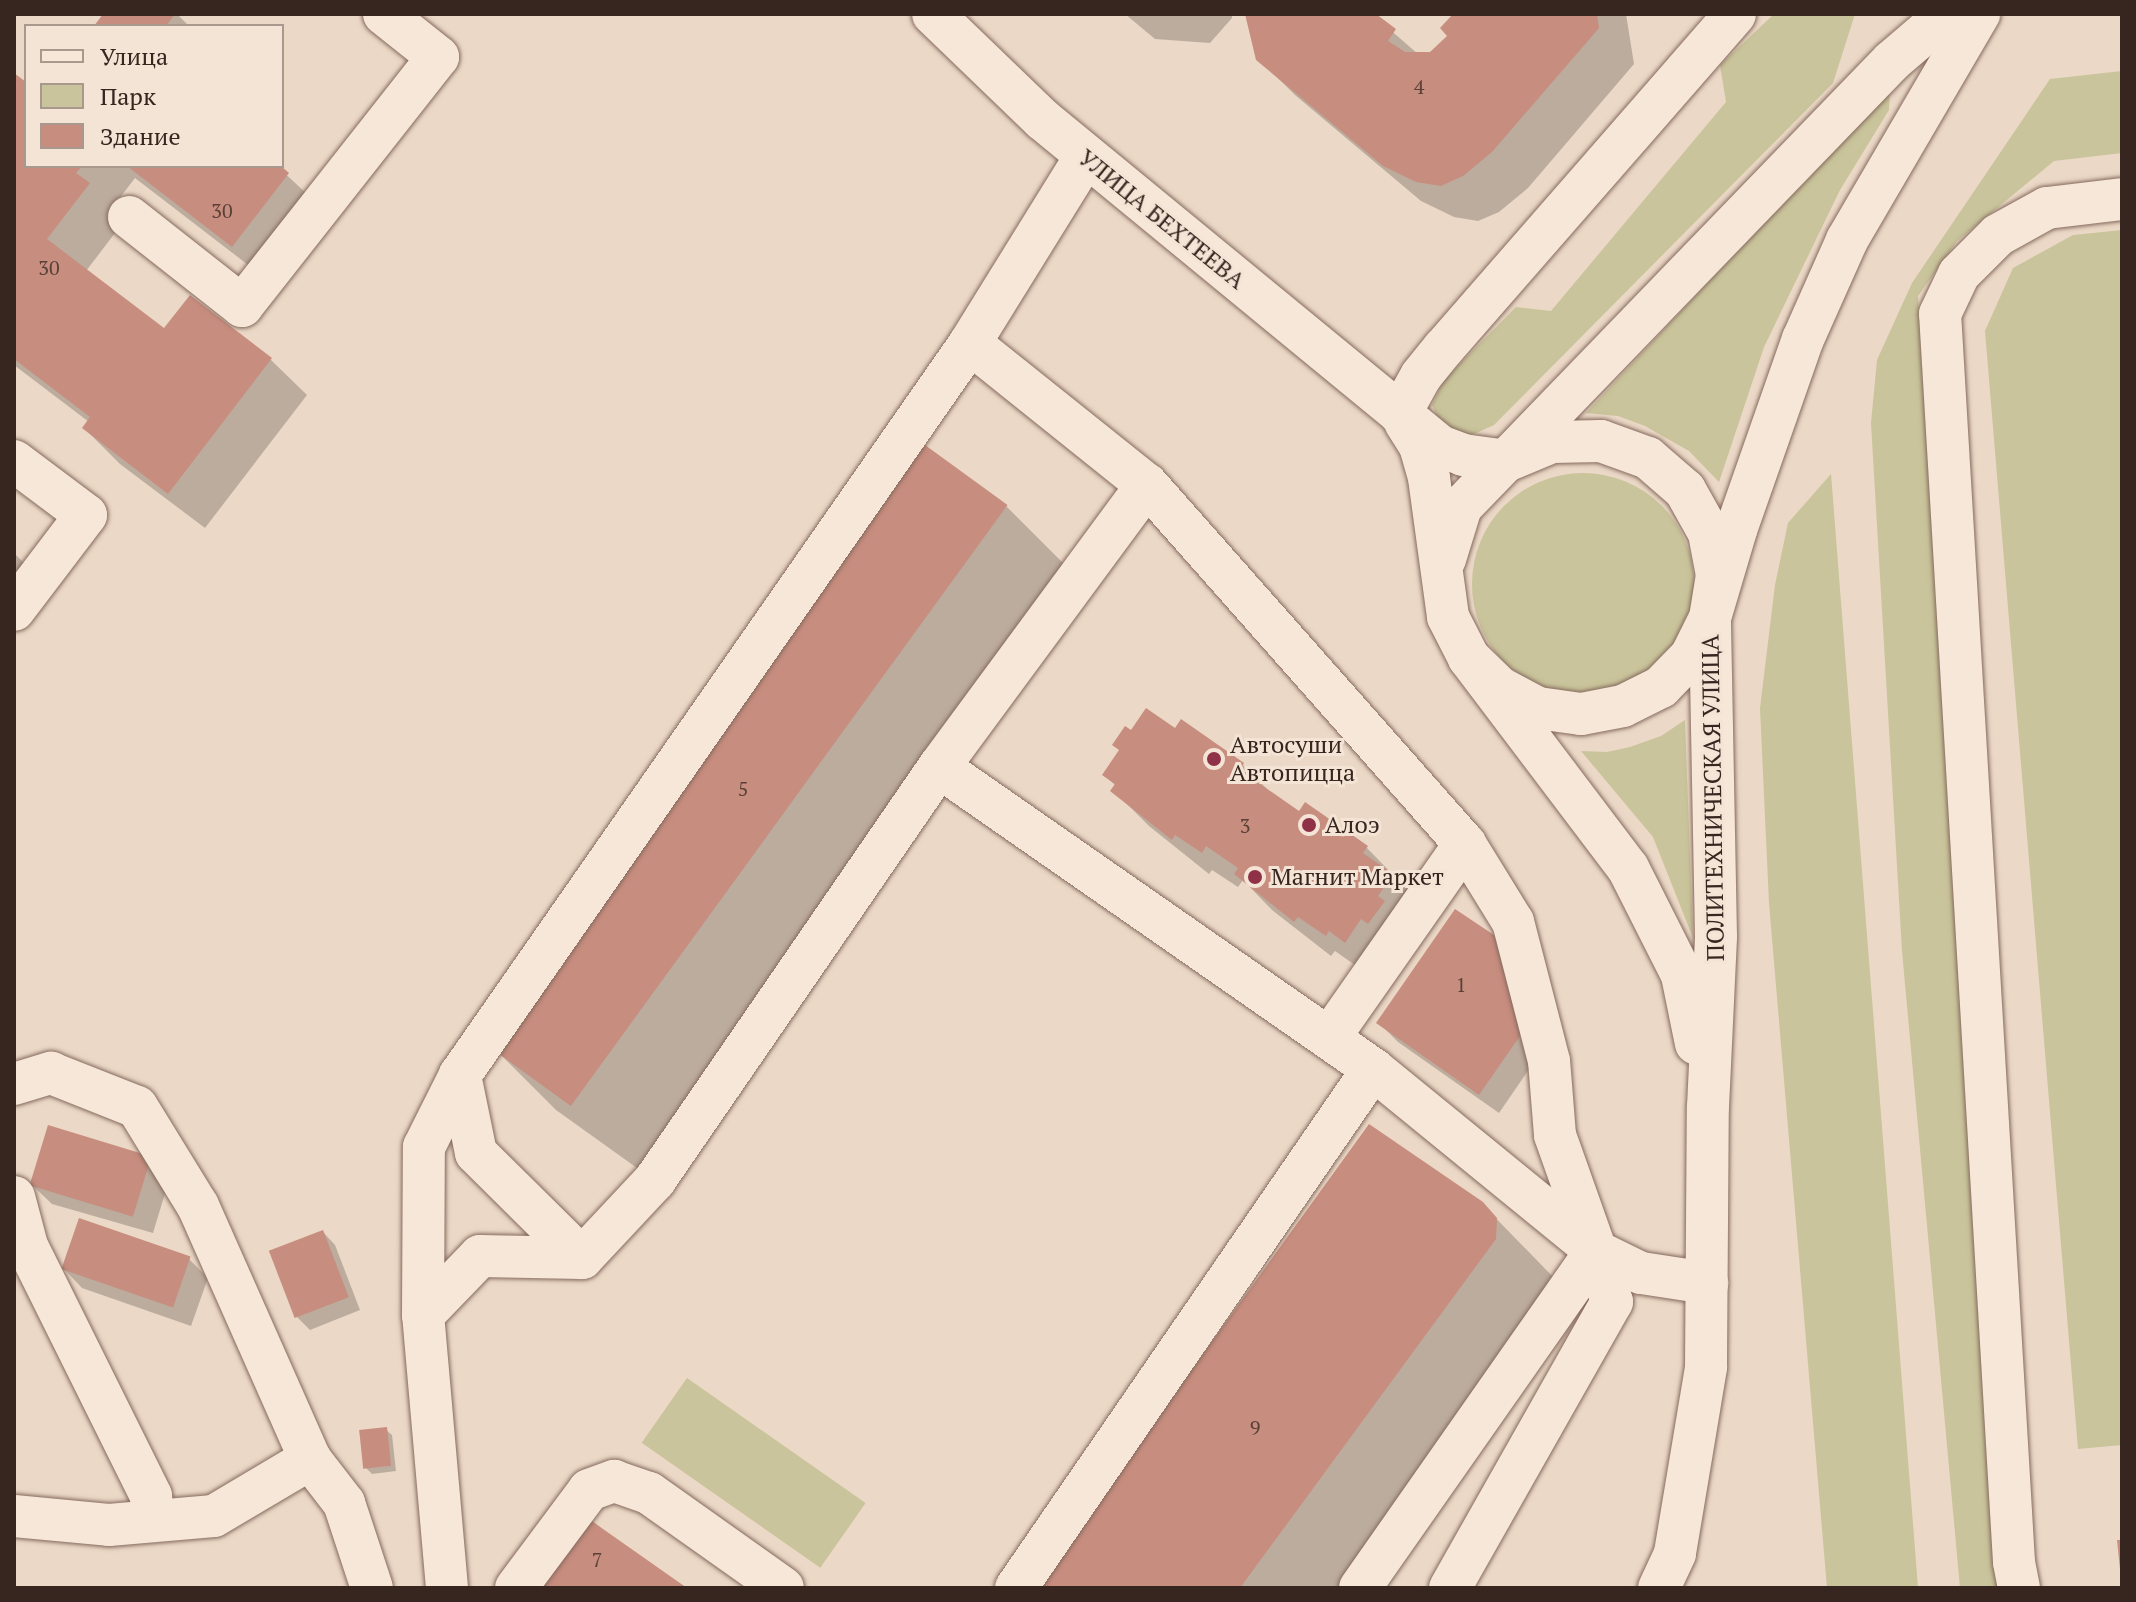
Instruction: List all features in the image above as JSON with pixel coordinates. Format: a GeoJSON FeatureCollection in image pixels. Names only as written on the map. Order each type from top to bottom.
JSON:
{"type":"FeatureCollection","features":[{"type":"Feature","properties":{"kind":"street"},"geometry":{"type":"LineString","coordinates":[[129,217],[242,306],[438,57],[384,14]]}},
{"type":"Feature","properties":{"kind":"street","name":"УЛИЦА БЕХТЕЕВА"},"geometry":{"type":"LineString","coordinates":[[933,14],[1042,119],[1440,446],[1463,455],[1506,461]]}},
{"type":"Feature","properties":{"kind":"street"},"geometry":{"type":"LineString","coordinates":[[1708,1107],[1682,975],[1628,868],[1469,658],[1448,617],[1429,478],[1420,446],[1400,414],[1435,358],[1735,14]]}},
{"type":"Feature","properties":{"kind":"street"},"geometry":{"type":"LineString","coordinates":[[1442,570],[1461,507],[1892,61],[1947,14]]}},
{"type":"Feature","properties":{"kind":"street","name":"ПОЛИТЕХНИЧЕСКАЯ УЛИЦА"},"geometry":{"type":"LineString","coordinates":[[1659,1588],[1675,1553],[1706,1367],[1708,1107],[1716,936],[1710,618],[1736,530],[1803,339],[1847,240],[1979,14]]}},
{"type":"Feature","properties":{"kind":"street"},"geometry":{"type":"LineString","coordinates":[[447,1588],[423,1315],[424,1147],[460,1075],[970,343],[1086,156]]}},
{"type":"Feature","properties":{"kind":"street"},"geometry":{"type":"LineString","coordinates":[[2019,1588],[2009,1482],[1940,314],[1959,274],[1998,235],[2047,208],[2122,199]]}},
{"type":"Feature","properties":{"kind":"street"},"geometry":{"type":"LineString","coordinates":[[970,343],[1147,485],[1465,844],[1513,922],[1549,1061],[1555,1135],[1612,1302],[1450,1588]]}},
{"type":"Feature","properties":{"kind":"street"},"geometry":{"type":"LineString","coordinates":[[1469,658],[1500,688],[1538,708],[1581,714],[1623,706],[1661,687],[1691,656],[1710,618],[1717,575],[1709,533],[1685,490],[1648,458],[1601,441],[1552,442],[1506,461]]}},
{"type":"Feature","properties":{"kind":"street"},"geometry":{"type":"LineString","coordinates":[[14,461],[86,515],[14,610]]}},
{"type":"Feature","properties":{"kind":"street"},"geometry":{"type":"LineString","coordinates":[[423,1315],[480,1256],[582,1258],[655,1180],[939,767],[1147,485]]}},
{"type":"Feature","properties":{"kind":"street"},"geometry":{"type":"LineString","coordinates":[[939,767],[1373,1069],[1596,1251],[1641,1273],[1707,1283]]}},
{"type":"Feature","properties":{"kind":"street"},"geometry":{"type":"LineString","coordinates":[[1329,1038],[1465,844]]}},
{"type":"Feature","properties":{"kind":"street"},"geometry":{"type":"LineString","coordinates":[[1016,1588],[1373,1069]]}},
{"type":"Feature","properties":{"kind":"street"},"geometry":{"type":"LineString","coordinates":[[14,1084],[51,1073],[137,1107],[198,1206],[310,1459],[344,1503],[372,1588]]}},
{"type":"Feature","properties":{"kind":"street"},"geometry":{"type":"LineString","coordinates":[[460,1075],[476,1153],[582,1258]]}},
{"type":"Feature","properties":{"kind":"street"},"geometry":{"type":"LineString","coordinates":[[14,1197],[27,1246],[151,1496],[153,1521]]}},
{"type":"Feature","properties":{"kind":"street"},"geometry":{"type":"LineString","coordinates":[[1360,1588],[1596,1251]]}},
{"type":"Feature","properties":{"kind":"street"},"geometry":{"type":"LineString","coordinates":[[14,1516],[109,1525],[214,1516],[310,1459]]}},
{"type":"Feature","properties":{"kind":"street"},"geometry":{"type":"LineString","coordinates":[[516,1588],[589,1490],[614,1481],[649,1493],[783,1588]]}},
{"type":"Feature","properties":{"kind":"green space"},"geometry":{"type":"Polygon","coordinates":[[[1774,14],[1855,14],[1833,83],[1494,425],[1474,434],[1455,434],[1439,422],[1432,405],[1444,380],[1516,307],[1551,311],[1726,102],[1720,65],[1774,14]]]}},
{"type":"Feature","properties":{"kind":"green space"},"geometry":{"type":"Polygon","coordinates":[[[2122,71],[2122,153],[2054,161],[1957,241],[1918,296],[2004,1588],[1960,1588],[1902,951],[1871,423],[1877,360],[1912,283],[2050,79],[2122,71]]]}},
{"type":"Feature","properties":{"kind":"green space"},"geometry":{"type":"Polygon","coordinates":[[[1890,88],[1889,110],[1840,190],[1764,347],[1719,482],[1689,451],[1645,426],[1618,416],[1586,413],[1890,88]]]}},
{"type":"Feature","properties":{"kind":"green space"},"geometry":{"type":"Polygon","coordinates":[[[2122,230],[2122,1445],[2078,1449],[1985,331],[2013,268],[2073,235],[2122,230]]]}},
{"type":"Feature","properties":{"kind":"green space"},"geometry":{"type":"Polygon","coordinates":[[[1583,473],[1605,475],[1625,482],[1661,506],[1685,542],[1692,562],[1692,606],[1685,626],[1661,662],[1625,686],[1605,693],[1583,695],[1561,693],[1541,686],[1505,662],[1481,626],[1474,606],[1472,584],[1474,562],[1481,542],[1505,506],[1541,482],[1561,475],[1583,473]]]}},
{"type":"Feature","properties":{"kind":"green space"},"geometry":{"type":"Polygon","coordinates":[[[1831,474],[1918,1588],[1827,1588],[1769,903],[1760,708],[1775,585],[1788,523],[1831,474]]]}},
{"type":"Feature","properties":{"kind":"green space"},"geometry":{"type":"Polygon","coordinates":[[[1685,720],[1693,938],[1653,837],[1581,751],[1607,752],[1630,747],[1661,736],[1685,720]]]}},
{"type":"Feature","properties":{"kind":"green space"},"geometry":{"type":"Polygon","coordinates":[[[687,1378],[866,1503],[820,1568],[642,1443],[687,1378]]]}},
{"type":"Feature","properties":{"kind":"building"},"geometry":{"type":"Polygon","coordinates":[[[103,14],[175,14],[168,24],[96,24],[103,14]]]}},
{"type":"Feature","properties":{"kind":"building"},"geometry":{"type":"Polygon","coordinates":[[[1245,14],[1376,14],[1396,29],[1388,41],[1405,52],[1430,52],[1447,36],[1440,28],[1453,14],[1597,14],[1599,28],[1492,152],[1463,176],[1441,186],[1416,182],[1383,166],[1256,60],[1245,14]]]}},
{"type":"Feature","properties":{"kind":"building"},"geometry":{"type":"Polygon","coordinates":[[[14,73],[24,80],[24,168],[80,168],[76,173],[90,183],[47,239],[164,328],[190,295],[272,358],[168,494],[82,428],[90,417],[14,359],[14,73]]]}},
{"type":"Feature","properties":{"kind":"building"},"geometry":{"type":"Polygon","coordinates":[[[130,168],[283,168],[289,173],[232,247],[130,168]]]}},
{"type":"Feature","properties":{"kind":"building"},"geometry":{"type":"Polygon","coordinates":[[[925,445],[1008,505],[571,1106],[488,1046],[925,445]]]}},
{"type":"Feature","properties":{"kind":"building"},"geometry":{"type":"Polygon","coordinates":[[[1146,708],[1175,728],[1181,719],[1244,763],[1240,770],[1299,811],[1305,802],[1368,846],[1363,853],[1393,874],[1378,896],[1385,901],[1368,924],[1361,919],[1345,943],[1329,931],[1326,936],[1298,917],[1294,922],[1234,874],[1238,868],[1206,846],[1202,853],[1175,835],[1172,840],[1110,791],[1115,784],[1102,775],[1119,750],[1112,745],[1125,726],[1131,730],[1146,708]]]}},
{"type":"Feature","properties":{"kind":"building"},"geometry":{"type":"Polygon","coordinates":[[[1455,909],[1509,945],[1529,1023],[1479,1095],[1376,1023],[1455,909]]]}},
{"type":"Feature","properties":{"kind":"building"},"geometry":{"type":"Polygon","coordinates":[[[1369,1124],[1483,1202],[1497,1218],[1496,1239],[1240,1588],[1034,1588],[1369,1124]]]}},
{"type":"Feature","properties":{"kind":"building"},"geometry":{"type":"Polygon","coordinates":[[[48,1125],[151,1157],[133,1217],[30,1185],[48,1125]]]}},
{"type":"Feature","properties":{"kind":"building"},"geometry":{"type":"Polygon","coordinates":[[[79,1218],[191,1256],[173,1307],[61,1269],[79,1218]]]}},
{"type":"Feature","properties":{"kind":"building"},"geometry":{"type":"Polygon","coordinates":[[[323,1230],[349,1297],[295,1318],[269,1251],[323,1230]]]}},
{"type":"Feature","properties":{"kind":"building"},"geometry":{"type":"Polygon","coordinates":[[[387,1427],[391,1466],[363,1469],[359,1430],[387,1427]]]}},
{"type":"Feature","properties":{"kind":"building"},"geometry":{"type":"Polygon","coordinates":[[[580,1512],[603,1529],[687,1588],[529,1588],[580,1512]]]}},
{"type":"Feature","properties":{"kind":"building"},"geometry":{"type":"Polygon","coordinates":[[[2117,1540],[2122,1540],[2122,1569],[2120,1569],[2117,1540]]]}},
{"type":"Feature","properties":{"kind":"place","name":"Автосуши Автопицца"},"geometry":{"type":"Point","coordinates":[1214,759]}},
{"type":"Feature","properties":{"kind":"place","name":"Алоэ"},"geometry":{"type":"Point","coordinates":[1309,825]}},
{"type":"Feature","properties":{"kind":"place","name":"Магнит Маркет"},"geometry":{"type":"Point","coordinates":[1255,877]}}]}
